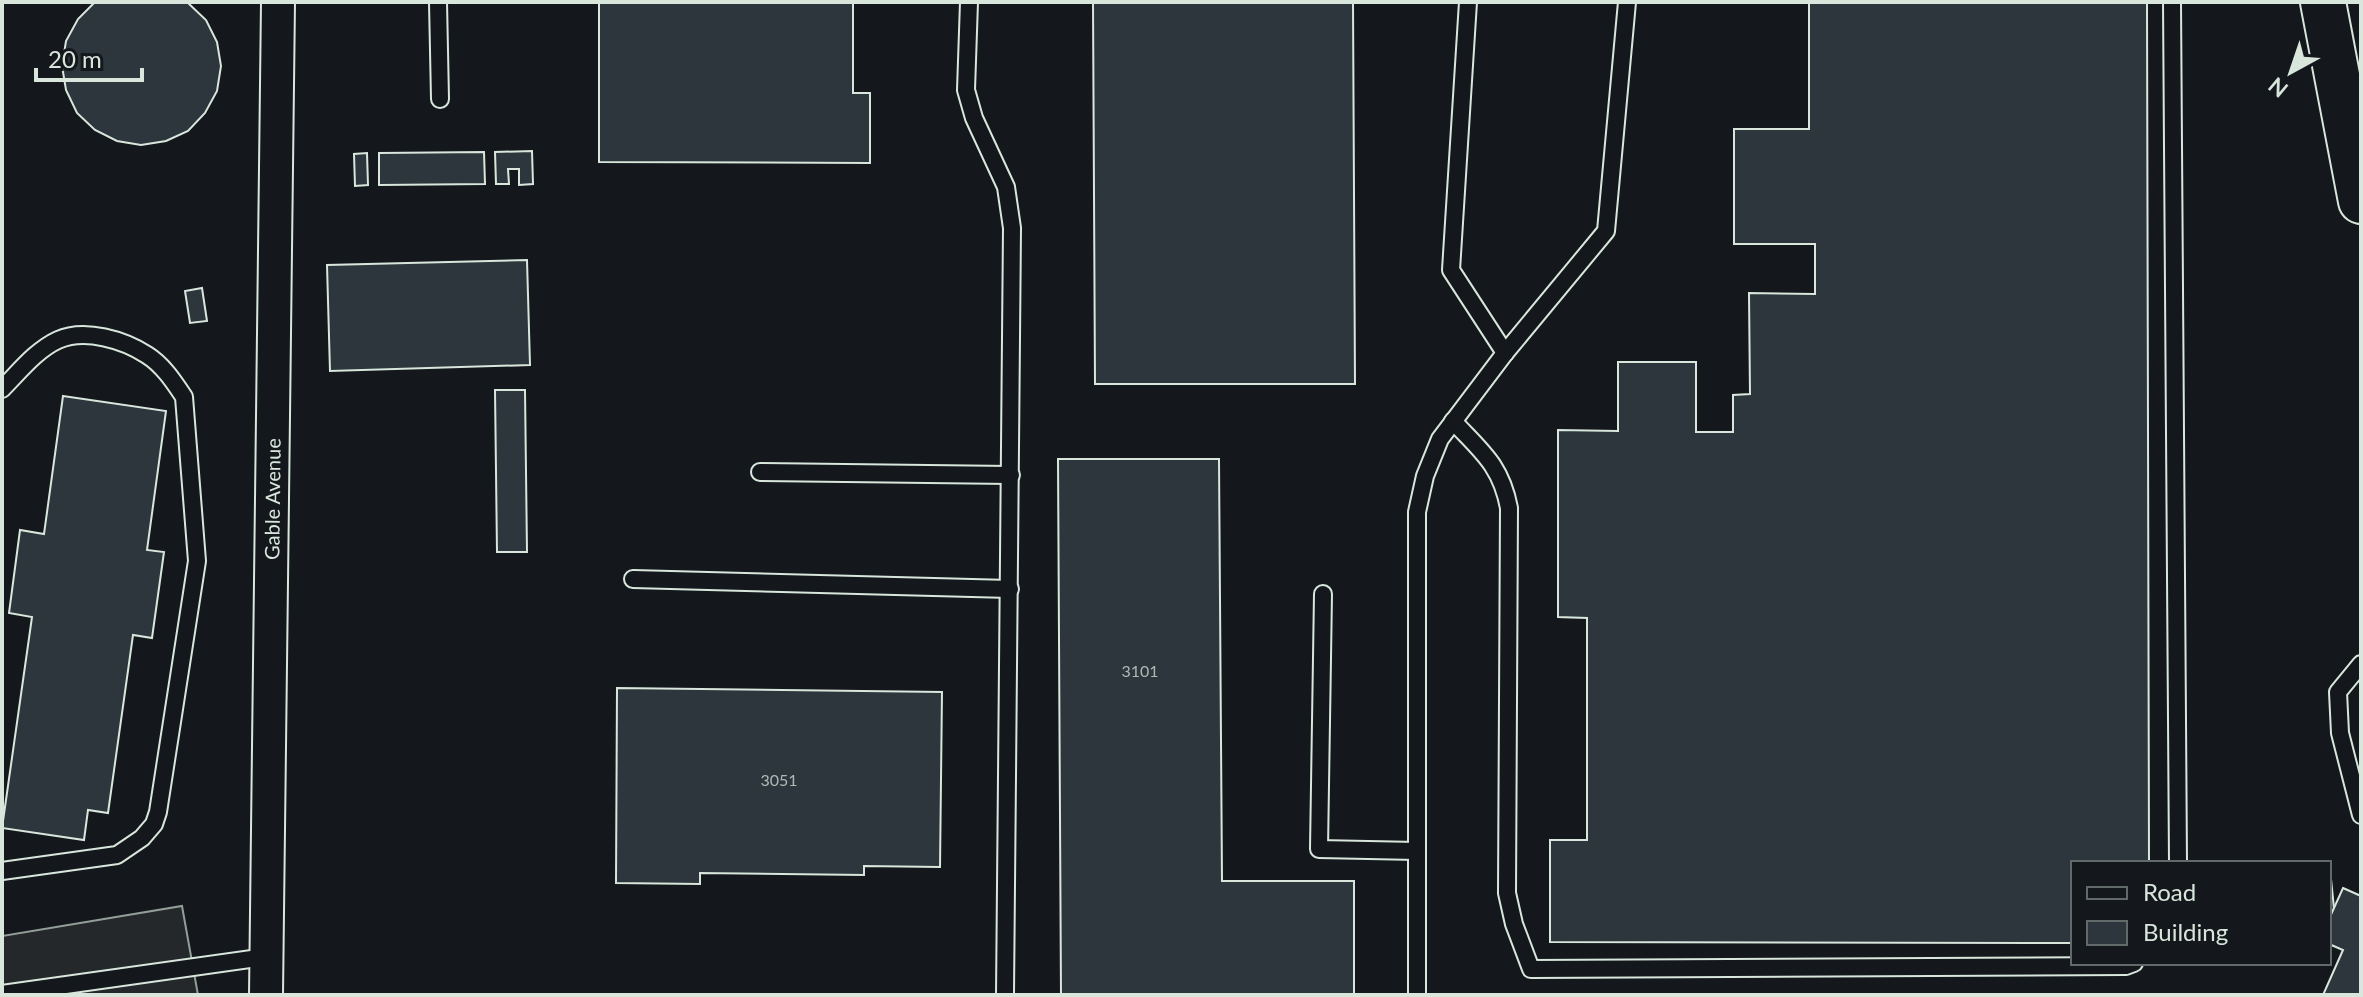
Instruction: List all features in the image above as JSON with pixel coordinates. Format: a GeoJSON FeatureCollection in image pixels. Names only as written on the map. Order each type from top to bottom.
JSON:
{"type":"FeatureCollection","features":[{"type":"Feature","properties":{"kind":"main road"},"geometry":{"type":"LineString","coordinates":[[2323,2],[2361,201]]}},
{"type":"Feature","properties":{"kind":"street","name":"Gable Avenue"},"geometry":{"type":"LineString","coordinates":[[266,995],[278,2]]}},
{"type":"Feature","properties":{"kind":"lane"},"geometry":{"type":"LineString","coordinates":[[438,2],[440,99]]}},
{"type":"Feature","properties":{"kind":"lane"},"geometry":{"type":"LineString","coordinates":[[969,2],[966,90],[974,118],[1006,187],[1012,228],[1005,995]]}},
{"type":"Feature","properties":{"kind":"lane"},"geometry":{"type":"LineString","coordinates":[[1468,2],[1451,270],[1505,353]]}},
{"type":"Feature","properties":{"kind":"lane"},"geometry":{"type":"LineString","coordinates":[[1417,995],[1417,512],[1440,439],[1505,353],[1606,231],[1627,2]]}},
{"type":"Feature","properties":{"kind":"lane"},"geometry":{"type":"LineString","coordinates":[[2172,2],[2178,861]]}},
{"type":"Feature","properties":{"kind":"lane"},"geometry":{"type":"LineString","coordinates":[[2,389],[35,356],[58,340],[75,336],[117,341],[148,356],[173,380],[184,397],[197,561],[154,824],[142,838],[117,855],[2,871]]}},
{"type":"Feature","properties":{"kind":"lane"},"geometry":{"type":"LineString","coordinates":[[1453,421],[1494,464],[1505,487],[1509,508],[1507,893],[1514,924],[1531,969],[2129,965]]}},
{"type":"Feature","properties":{"kind":"lane"},"geometry":{"type":"LineString","coordinates":[[760,472],[1011,475]]}},
{"type":"Feature","properties":{"kind":"lane"},"geometry":{"type":"LineString","coordinates":[[633,579],[1010,589]]}},
{"type":"Feature","properties":{"kind":"lane"},"geometry":{"type":"LineString","coordinates":[[1323,594],[1319,849],[1417,851]]}},
{"type":"Feature","properties":{"kind":"lane"},"geometry":{"type":"LineString","coordinates":[[2361,664],[2338,692],[2340,733],[2361,815]]}},
{"type":"Feature","properties":{"kind":"lane"},"geometry":{"type":"LineString","coordinates":[[2,994],[265,957]]}},
{"type":"Feature","properties":{"kind":"shaded area"},"geometry":{"type":"Polygon","coordinates":[[[182,906],[198,995],[2,995],[2,936],[182,906]]]}},
{"type":"Feature","properties":{"kind":"building"},"geometry":{"type":"Polygon","coordinates":[[[95,2],[187,2],[206,20],[217,42],[221,66],[217,91],[205,113],[188,131],[166,141],[141,145],[117,141],[95,130],[77,113],[66,90],[62,66],[66,41],[78,19],[95,2]]]}},
{"type":"Feature","properties":{"kind":"building"},"geometry":{"type":"Polygon","coordinates":[[[599,2],[853,2],[853,93],[870,93],[870,163],[599,162],[599,2]]]}},
{"type":"Feature","properties":{"kind":"building"},"geometry":{"type":"Polygon","coordinates":[[[1093,2],[1353,2],[1355,384],[1095,384],[1093,2]]]}},
{"type":"Feature","properties":{"kind":"building"},"geometry":{"type":"Polygon","coordinates":[[[1809,2],[2147,2],[2149,861],[2071,861],[2071,943],[1550,942],[1550,840],[1587,840],[1587,618],[1558,617],[1558,430],[1618,431],[1618,362],[1696,362],[1696,432],[1733,432],[1733,395],[1750,394],[1749,293],[1815,294],[1815,244],[1734,244],[1734,129],[1809,129],[1809,2]]]}},
{"type":"Feature","properties":{"kind":"building"},"geometry":{"type":"Polygon","coordinates":[[[532,151],[533,184],[519,185],[519,169],[508,169],[509,184],[496,184],[495,152],[532,151]]]}},
{"type":"Feature","properties":{"kind":"building"},"geometry":{"type":"Polygon","coordinates":[[[484,152],[485,184],[379,185],[379,153],[484,152]]]}},
{"type":"Feature","properties":{"kind":"building"},"geometry":{"type":"Polygon","coordinates":[[[367,153],[368,185],[355,186],[354,154],[367,153]]]}},
{"type":"Feature","properties":{"kind":"building"},"geometry":{"type":"Polygon","coordinates":[[[527,260],[530,365],[330,371],[327,265],[527,260]]]}},
{"type":"Feature","properties":{"kind":"building"},"geometry":{"type":"Polygon","coordinates":[[[202,288],[207,321],[190,323],[185,291],[202,288]]]}},
{"type":"Feature","properties":{"kind":"building"},"geometry":{"type":"Polygon","coordinates":[[[495,390],[525,390],[527,552],[497,552],[495,390]]]}},
{"type":"Feature","properties":{"kind":"building"},"geometry":{"type":"Polygon","coordinates":[[[63,396],[166,411],[147,550],[164,552],[152,638],[133,635],[108,813],[88,810],[84,840],[2,828],[32,617],[9,613],[20,530],[44,534],[63,396]]]}},
{"type":"Feature","properties":{"kind":"building"},"geometry":{"type":"Polygon","coordinates":[[[1058,459],[1219,459],[1222,881],[1354,881],[1354,995],[1061,995],[1058,459]]]}},
{"type":"Feature","properties":{"kind":"building"},"geometry":{"type":"Polygon","coordinates":[[[617,688],[942,692],[940,867],[864,866],[864,875],[700,873],[700,884],[616,883],[617,688]]]}},
{"type":"Feature","properties":{"kind":"building"},"geometry":{"type":"Polygon","coordinates":[[[2331,879],[2336,928],[2331,929],[2331,879]]]}},
{"type":"Feature","properties":{"kind":"building"},"geometry":{"type":"Polygon","coordinates":[[[2343,888],[2361,896],[2361,995],[2323,995],[2343,950],[2331,945],[2331,915],[2343,888]]]}}]}
